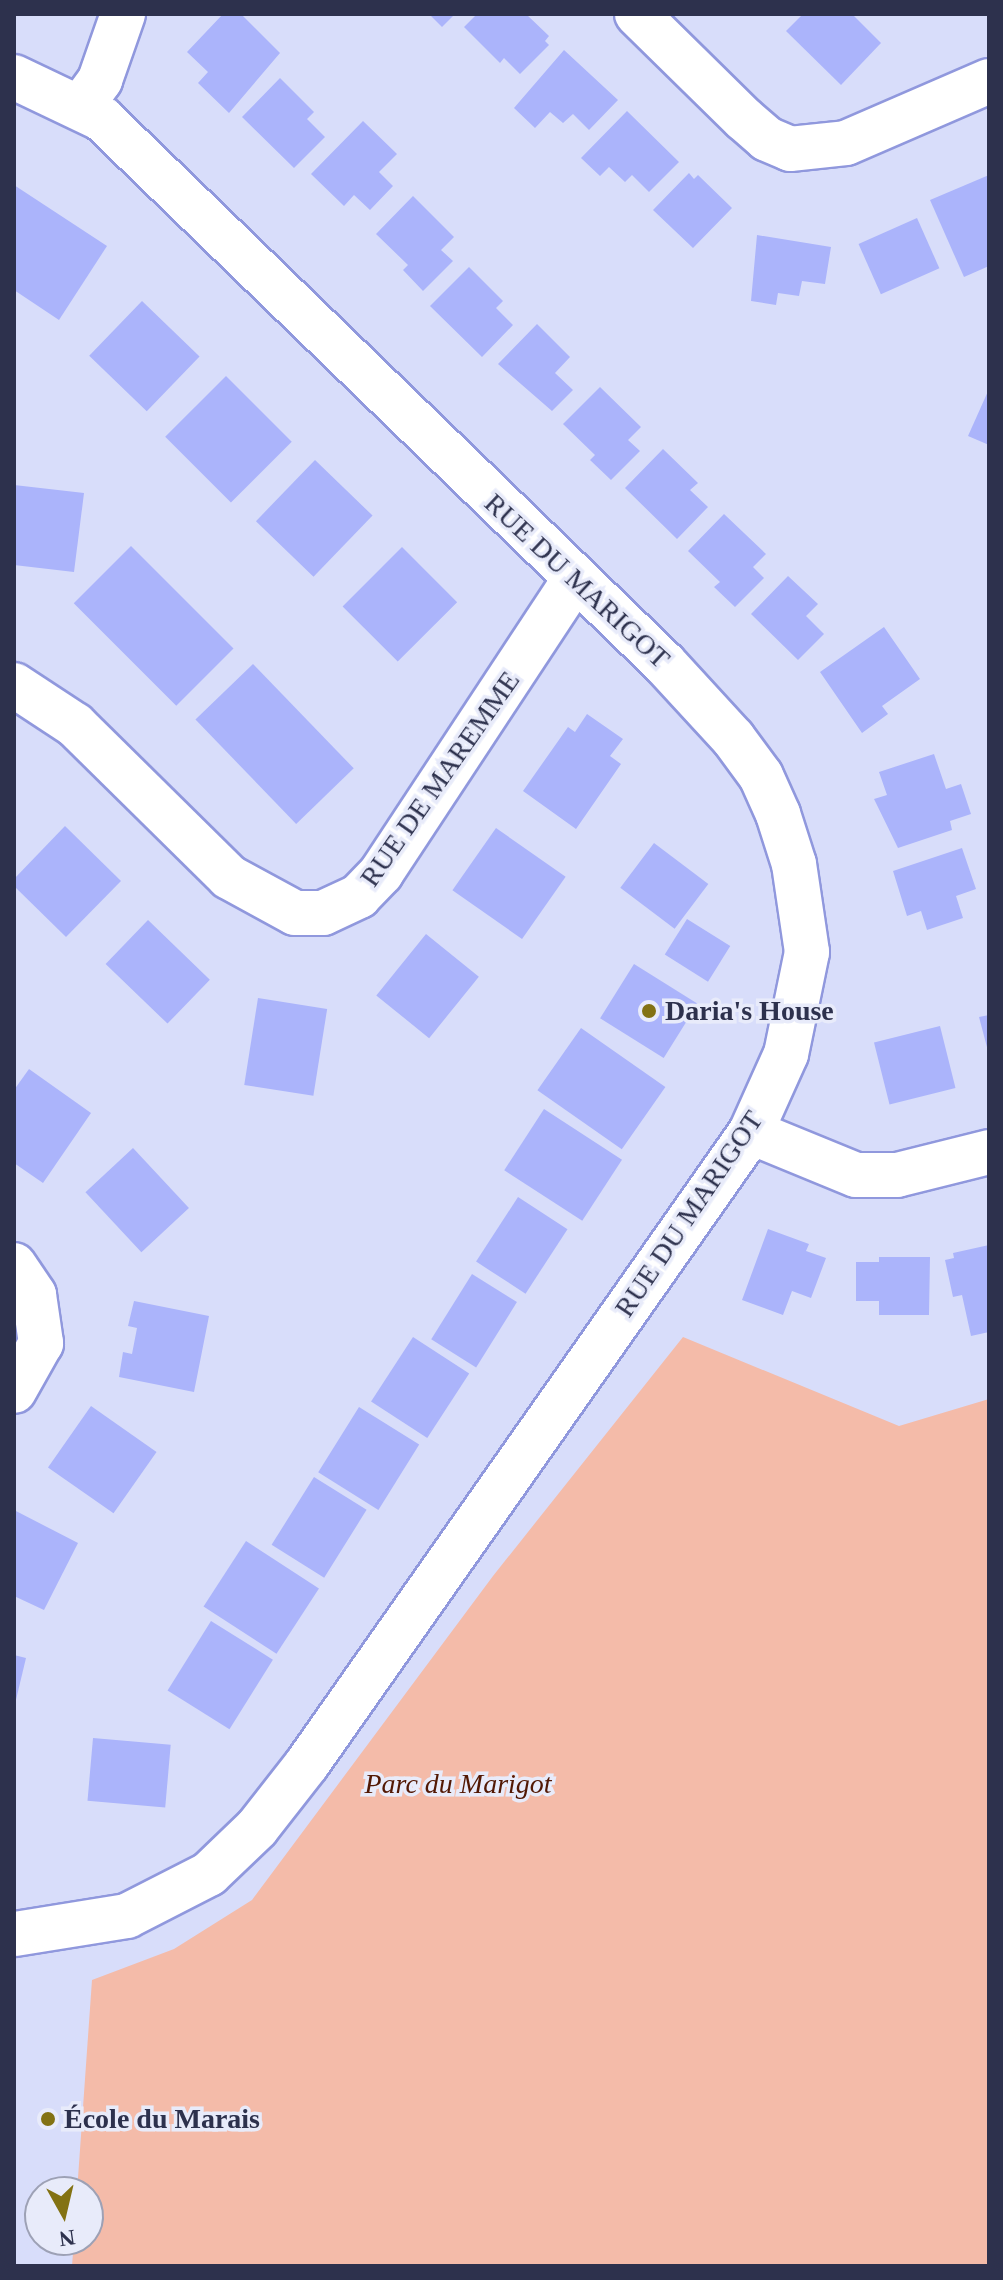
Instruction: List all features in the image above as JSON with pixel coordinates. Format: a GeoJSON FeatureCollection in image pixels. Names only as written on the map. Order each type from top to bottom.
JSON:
{"type":"FeatureCollection","features":[{"type":"Feature","properties":{"kind":"street"},"geometry":{"type":"LineString","coordinates":[[82,105],[100,80],[123,14]]}},
{"type":"Feature","properties":{"kind":"street"},"geometry":{"type":"LineString","coordinates":[[637,14],[744,119],[767,139],[790,149],[846,143],[989,81]]}},
{"type":"Feature","properties":{"kind":"street","name":"RUE DU MARIGOT"},"geometry":{"type":"LineString","coordinates":[[14,77],[82,105],[155,168],[574,580],[664,663],[733,738],[761,776],[794,864],[807,952],[804,984],[786,1054],[751,1132],[307,1764],[257,1828],[209,1874],[127,1916],[14,1934]]}},
{"type":"Feature","properties":{"kind":"street","name":"RUE DE MAREMME"},"geometry":{"type":"LineString","coordinates":[[14,685],[75,725],[229,877],[295,913],[323,913],[359,896],[381,873],[574,580]]}},
{"type":"Feature","properties":{"kind":"street"},"geometry":{"type":"LineString","coordinates":[[751,1132],[856,1175],[897,1175],[989,1152]]}},
{"type":"Feature","properties":{"kind":"street"},"geometry":{"type":"LineString","coordinates":[[14,1265],[34,1295],[41,1343],[14,1391]]}},
{"type":"Feature","properties":{"kind":"green space","name":"Parc du Marigot"},"geometry":{"type":"Polygon","coordinates":[[[683,1337],[899,1426],[989,1399],[989,2266],[72,2266],[73,2256],[104,2256],[104,2176],[78,2176],[92,1980],[174,1949],[252,1900],[493,1576],[683,1337]]]}},
{"type":"Feature","properties":{"kind":"building"},"geometry":{"type":"Polygon","coordinates":[[[223,14],[241,14],[280,53],[229,113],[198,83],[208,72],[187,52],[223,14]]]}},
{"type":"Feature","properties":{"kind":"building"},"geometry":{"type":"Polygon","coordinates":[[[429,14],[455,14],[442,27],[429,14]]]}},
{"type":"Feature","properties":{"kind":"building"},"geometry":{"type":"Polygon","coordinates":[[[477,14],[526,14],[549,36],[545,41],[549,45],[520,74],[504,58],[500,63],[464,27],[477,14]]]}},
{"type":"Feature","properties":{"kind":"building"},"geometry":{"type":"Polygon","coordinates":[[[803,14],[852,14],[881,43],[841,85],[786,31],[803,14]]]}},
{"type":"Feature","properties":{"kind":"building"},"geometry":{"type":"Polygon","coordinates":[[[564,50],[618,100],[589,130],[573,114],[563,123],[550,112],[535,128],[514,108],[564,50]]]}},
{"type":"Feature","properties":{"kind":"building"},"geometry":{"type":"Polygon","coordinates":[[[280,78],[314,112],[307,119],[325,137],[294,168],[242,117],[280,78]]]}},
{"type":"Feature","properties":{"kind":"building"},"geometry":{"type":"Polygon","coordinates":[[[627,111],[679,162],[649,192],[632,175],[625,182],[609,167],[600,176],[581,158],[627,111]]]}},
{"type":"Feature","properties":{"kind":"building"},"geometry":{"type":"Polygon","coordinates":[[[363,121],[397,154],[379,172],[393,186],[370,210],[354,195],[344,206],[311,174],[363,121]]]}},
{"type":"Feature","properties":{"kind":"building"},"geometry":{"type":"Polygon","coordinates":[[[689,173],[694,179],[698,175],[732,208],[693,248],[653,210],[689,173]]]}},
{"type":"Feature","properties":{"kind":"building"},"geometry":{"type":"Polygon","coordinates":[[[989,175],[989,266],[964,277],[930,200],[989,175]]]}},
{"type":"Feature","properties":{"kind":"building"},"geometry":{"type":"Polygon","coordinates":[[[14,185],[107,246],[59,320],[14,290],[14,185]]]}},
{"type":"Feature","properties":{"kind":"building"},"geometry":{"type":"Polygon","coordinates":[[[413,196],[454,237],[441,250],[453,261],[423,291],[403,270],[408,265],[376,234],[413,196]]]}},
{"type":"Feature","properties":{"kind":"building"},"geometry":{"type":"Polygon","coordinates":[[[917,218],[939,268],[881,294],[859,244],[917,218]]]}},
{"type":"Feature","properties":{"kind":"building"},"geometry":{"type":"Polygon","coordinates":[[[757,235],[831,247],[825,284],[802,281],[799,296],[778,293],[776,305],[751,301],[757,235]]]}},
{"type":"Feature","properties":{"kind":"building"},"geometry":{"type":"Polygon","coordinates":[[[469,267],[503,301],[496,308],[513,325],[482,357],[430,306],[469,267]]]}},
{"type":"Feature","properties":{"kind":"building"},"geometry":{"type":"Polygon","coordinates":[[[142,301],[200,357],[147,411],[89,356],[142,301]]]}},
{"type":"Feature","properties":{"kind":"building"},"geometry":{"type":"Polygon","coordinates":[[[537,324],[570,357],[555,373],[573,390],[552,411],[498,364],[537,324]]]}},
{"type":"Feature","properties":{"kind":"building"},"geometry":{"type":"Polygon","coordinates":[[[226,376],[292,442],[231,503],[165,437],[226,376]]]}},
{"type":"Feature","properties":{"kind":"building"},"geometry":{"type":"Polygon","coordinates":[[[600,387],[641,427],[628,440],[640,451],[611,480],[590,460],[595,455],[563,424],[600,387]]]}},
{"type":"Feature","properties":{"kind":"building"},"geometry":{"type":"Polygon","coordinates":[[[989,389],[989,445],[968,436],[989,389]]]}},
{"type":"Feature","properties":{"kind":"building"},"geometry":{"type":"Polygon","coordinates":[[[663,449],[698,483],[690,490],[708,507],[677,539],[625,488],[663,449]]]}},
{"type":"Feature","properties":{"kind":"building"},"geometry":{"type":"Polygon","coordinates":[[[315,460],[373,516],[314,577],[256,521],[315,460]]]}},
{"type":"Feature","properties":{"kind":"building"},"geometry":{"type":"Polygon","coordinates":[[[14,485],[84,493],[74,572],[14,565],[14,485]]]}},
{"type":"Feature","properties":{"kind":"building"},"geometry":{"type":"Polygon","coordinates":[[[724,514],[766,554],[753,567],[764,578],[735,607],[714,587],[720,582],[688,551],[724,514]]]}},
{"type":"Feature","properties":{"kind":"building"},"geometry":{"type":"Polygon","coordinates":[[[131,546],[234,649],[176,706],[74,603],[131,546]]]}},
{"type":"Feature","properties":{"kind":"building"},"geometry":{"type":"Polygon","coordinates":[[[402,547],[457,602],[398,662],[343,606],[402,547]]]}},
{"type":"Feature","properties":{"kind":"building"},"geometry":{"type":"Polygon","coordinates":[[[788,576],[818,604],[806,616],[824,634],[798,660],[751,614],[788,576]]]}},
{"type":"Feature","properties":{"kind":"building"},"geometry":{"type":"Polygon","coordinates":[[[884,627],[920,679],[882,706],[888,714],[862,733],[820,672],[884,627]]]}},
{"type":"Feature","properties":{"kind":"building"},"geometry":{"type":"Polygon","coordinates":[[[253,664],[354,768],[296,824],[195,720],[253,664]]]}},
{"type":"Feature","properties":{"kind":"building"},"geometry":{"type":"Polygon","coordinates":[[[587,714],[623,739],[610,756],[621,764],[576,829],[523,791],[568,727],[575,732],[587,714]]]}},
{"type":"Feature","properties":{"kind":"building"},"geometry":{"type":"Polygon","coordinates":[[[934,754],[946,789],[961,784],[971,814],[950,821],[952,830],[898,848],[874,799],[887,795],[879,772],[934,754]]]}},
{"type":"Feature","properties":{"kind":"building"},"geometry":{"type":"Polygon","coordinates":[[[65,826],[121,881],[66,937],[14,886],[14,879],[65,826]]]}},
{"type":"Feature","properties":{"kind":"building"},"geometry":{"type":"Polygon","coordinates":[[[496,828],[566,877],[522,939],[452,890],[496,828]]]}},
{"type":"Feature","properties":{"kind":"building"},"geometry":{"type":"Polygon","coordinates":[[[654,843],[708,884],[675,929],[620,888],[654,843]]]}},
{"type":"Feature","properties":{"kind":"building"},"geometry":{"type":"Polygon","coordinates":[[[962,848],[976,889],[956,896],[963,918],[927,930],[921,911],[907,916],[893,871],[962,848]]]}},
{"type":"Feature","properties":{"kind":"building"},"geometry":{"type":"Polygon","coordinates":[[[687,919],[730,946],[708,982],[665,955],[687,919]]]}},
{"type":"Feature","properties":{"kind":"building"},"geometry":{"type":"Polygon","coordinates":[[[148,920],[210,980],[167,1024],[106,964],[148,920]]]}},
{"type":"Feature","properties":{"kind":"building"},"geometry":{"type":"Polygon","coordinates":[[[426,934],[479,977],[429,1038],[376,995],[426,934]]]}},
{"type":"Feature","properties":{"kind":"building","name":"Daria's House"},"geometry":{"type":"Polygon","coordinates":[[[634,964],[698,1004],[664,1058],[600,1018],[634,964]]]}},
{"type":"Feature","properties":{"kind":"building"},"geometry":{"type":"Polygon","coordinates":[[[258,998],[327,1009],[313,1096],[244,1085],[258,998]]]}},
{"type":"Feature","properties":{"kind":"building"},"geometry":{"type":"Polygon","coordinates":[[[989,1015],[989,1051],[988,1051],[979,1017],[989,1015]]]}},
{"type":"Feature","properties":{"kind":"building"},"geometry":{"type":"Polygon","coordinates":[[[940,1026],[955,1088],[890,1105],[874,1042],[940,1026]]]}},
{"type":"Feature","properties":{"kind":"building"},"geometry":{"type":"Polygon","coordinates":[[[581,1028],[665,1087],[622,1149],[537,1090],[581,1028]]]}},
{"type":"Feature","properties":{"kind":"building"},"geometry":{"type":"Polygon","coordinates":[[[29,1069],[91,1113],[43,1183],[14,1163],[14,1090],[29,1069]]]}},
{"type":"Feature","properties":{"kind":"building"},"geometry":{"type":"Polygon","coordinates":[[[544,1109],[622,1160],[582,1221],[504,1170],[544,1109]]]}},
{"type":"Feature","properties":{"kind":"building"},"geometry":{"type":"Polygon","coordinates":[[[133,1148],[189,1208],[141,1252],[85,1192],[133,1148]]]}},
{"type":"Feature","properties":{"kind":"building"},"geometry":{"type":"Polygon","coordinates":[[[518,1197],[567,1229],[526,1294],[476,1262],[518,1197]]]}},
{"type":"Feature","properties":{"kind":"building"},"geometry":{"type":"Polygon","coordinates":[[[768,1229],[809,1244],[806,1251],[826,1258],[811,1298],[792,1291],[783,1315],[742,1300],[768,1229]]]}},
{"type":"Feature","properties":{"kind":"building"},"geometry":{"type":"Polygon","coordinates":[[[989,1245],[989,1332],[971,1336],[962,1295],[953,1297],[945,1260],[954,1258],[953,1253],[989,1245]]]}},
{"type":"Feature","properties":{"kind":"building"},"geometry":{"type":"Polygon","coordinates":[[[879,1257],[930,1257],[929,1315],[879,1315],[879,1301],[856,1301],[856,1262],[879,1262],[879,1257]]]}},
{"type":"Feature","properties":{"kind":"building"},"geometry":{"type":"Polygon","coordinates":[[[472,1274],[517,1302],[476,1367],[431,1339],[472,1274]]]}},
{"type":"Feature","properties":{"kind":"building"},"geometry":{"type":"Polygon","coordinates":[[[134,1301],[209,1316],[194,1392],[119,1377],[123,1352],[132,1354],[137,1328],[128,1326],[134,1301]]]}},
{"type":"Feature","properties":{"kind":"building"},"geometry":{"type":"Polygon","coordinates":[[[413,1337],[469,1373],[427,1438],[371,1402],[413,1337]]]}},
{"type":"Feature","properties":{"kind":"building"},"geometry":{"type":"Polygon","coordinates":[[[91,1406],[157,1452],[114,1513],[48,1467],[91,1406]]]}},
{"type":"Feature","properties":{"kind":"building"},"geometry":{"type":"Polygon","coordinates":[[[359,1407],[419,1445],[378,1510],[318,1472],[359,1407]]]}},
{"type":"Feature","properties":{"kind":"building"},"geometry":{"type":"Polygon","coordinates":[[[314,1477],[367,1510],[324,1578],[272,1545],[314,1477]]]}},
{"type":"Feature","properties":{"kind":"building"},"geometry":{"type":"Polygon","coordinates":[[[14,1510],[78,1543],[44,1610],[14,1596],[14,1510]]]}},
{"type":"Feature","properties":{"kind":"building"},"geometry":{"type":"Polygon","coordinates":[[[246,1541],[319,1588],[276,1654],[204,1606],[246,1541]]]}},
{"type":"Feature","properties":{"kind":"building"},"geometry":{"type":"Polygon","coordinates":[[[211,1621],[273,1660],[229,1729],[168,1691],[211,1621]]]}},
{"type":"Feature","properties":{"kind":"building"},"geometry":{"type":"Polygon","coordinates":[[[14,1655],[26,1658],[15,1704],[14,1704],[14,1655]]]}},
{"type":"Feature","properties":{"kind":"building"},"geometry":{"type":"Polygon","coordinates":[[[93,1738],[171,1745],[165,1808],[88,1801],[93,1738]]]}},
{"type":"Feature","properties":{"kind":"place","name":"Daria's House"},"geometry":{"type":"Point","coordinates":[649,1011]}},
{"type":"Feature","properties":{"kind":"place","name":"École du Marais"},"geometry":{"type":"Point","coordinates":[48,2119]}}]}
